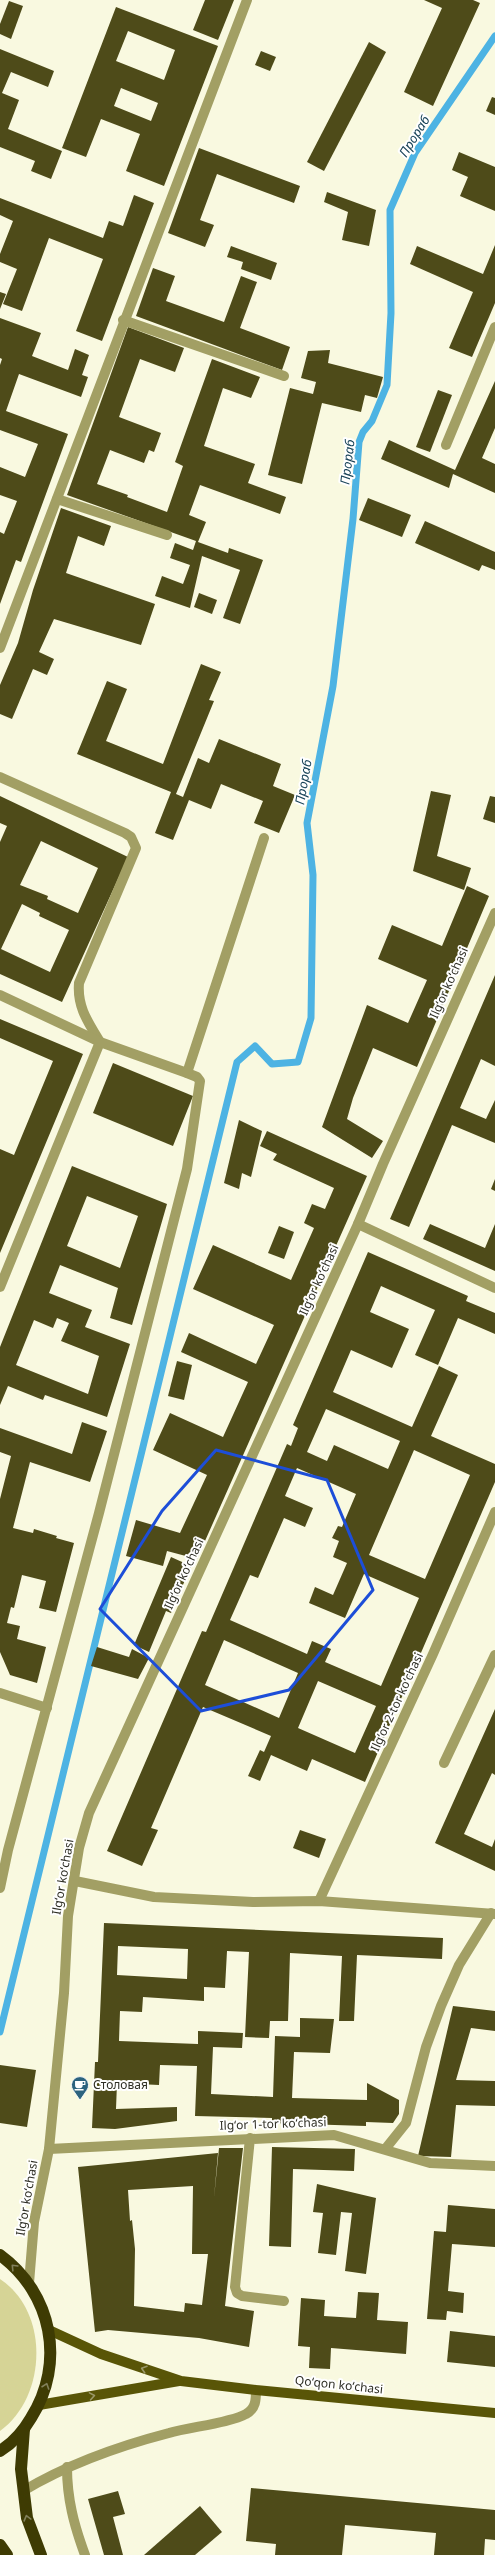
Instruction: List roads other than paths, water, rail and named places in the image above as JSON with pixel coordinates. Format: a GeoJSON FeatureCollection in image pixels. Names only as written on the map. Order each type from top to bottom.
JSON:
{"type":"FeatureCollection","features":[{"type":"Feature","properties":{"kind":"highway"},"geometry":{"type":"LineString","coordinates":[[0,2255],[11,2263],[29,2283],[42,2306],[49,2330],[51,2356],[49,2375],[39,2405],[24,2429],[0,2451]]}},
{"type":"Feature","properties":{"kind":"highway"},"geometry":{"type":"LineString","coordinates":[[24,2429],[21,2469],[26,2518],[41,2555]]}},
{"type":"Feature","properties":{"kind":"highway"},"geometry":{"type":"LineString","coordinates":[[0,2545],[7,2555]]}},
{"type":"Feature","properties":{"kind":"main road"},"geometry":{"type":"LineString","coordinates":[[49,2330],[101,2354],[181,2380]]}},
{"type":"Feature","properties":{"kind":"main road"},"geometry":{"type":"LineString","coordinates":[[39,2405],[181,2380]]}},
{"type":"Feature","properties":{"kind":"main road","name":"Qoʻqon koʻchasi"},"geometry":{"type":"LineString","coordinates":[[181,2380],[256,2390],[495,2414]]}},
{"type":"Feature","properties":{"kind":"street"},"geometry":{"type":"LineString","coordinates":[[0,648],[123,320],[247,0]]}},
{"type":"Feature","properties":{"kind":"street"},"geometry":{"type":"LineString","coordinates":[[123,320],[284,376]]}},
{"type":"Feature","properties":{"kind":"street"},"geometry":{"type":"LineString","coordinates":[[446,445],[495,327]]}},
{"type":"Feature","properties":{"kind":"street"},"geometry":{"type":"LineString","coordinates":[[57,498],[167,535]]}},
{"type":"Feature","properties":{"kind":"street"},"geometry":{"type":"LineString","coordinates":[[0,777],[125,833],[131,837],[136,848],[79,983],[78,996],[81,1009],[100,1042]]}},
{"type":"Feature","properties":{"kind":"street"},"geometry":{"type":"LineString","coordinates":[[187,1073],[264,838]]}},
{"type":"Feature","properties":{"kind":"street","name":"Ilgʻor koʻchasi"},"geometry":{"type":"LineString","coordinates":[[29,2283],[34,2222],[48,2149],[64,1993],[68,1916],[75,1881],[79,1848],[89,1813],[358,1224],[382,1164],[495,913]]}},
{"type":"Feature","properties":{"kind":"street"},"geometry":{"type":"LineString","coordinates":[[0,995],[100,1042],[187,1073],[197,1077],[200,1081],[187,1169],[47,1708],[8,1850],[0,1888]]}},
{"type":"Feature","properties":{"kind":"street"},"geometry":{"type":"LineString","coordinates":[[0,1287],[100,1042]]}},
{"type":"Feature","properties":{"kind":"street"},"geometry":{"type":"LineString","coordinates":[[358,1224],[495,1288]]}},
{"type":"Feature","properties":{"kind":"street","name":"Ilgʻor 2-tor koʻchasi"},"geometry":{"type":"LineString","coordinates":[[318,1901],[430,1661],[495,1512]]}},
{"type":"Feature","properties":{"kind":"street"},"geometry":{"type":"LineString","coordinates":[[444,1763],[495,1655]]}},
{"type":"Feature","properties":{"kind":"street"},"geometry":{"type":"LineString","coordinates":[[1,1696],[47,1708]]}},
{"type":"Feature","properties":{"kind":"street"},"geometry":{"type":"LineString","coordinates":[[75,1881],[154,1897],[253,1902],[318,1901],[493,1914],[459,1965],[441,2006],[426,2047],[406,2123],[386,2148]]}},
{"type":"Feature","properties":{"kind":"street","name":"Ilgʻor 1-tor koʻchasi"},"geometry":{"type":"LineString","coordinates":[[48,2149],[334,2135],[386,2148],[430,2163],[495,2166]]}},
{"type":"Feature","properties":{"kind":"street"},"geometry":{"type":"LineString","coordinates":[[250,2138],[235,2287],[237,2293],[242,2296],[284,2301]]}},
{"type":"Feature","properties":{"kind":"street"},"geometry":{"type":"LineString","coordinates":[[23,2491],[67,2467],[169,2433],[247,2414],[256,2403],[256,2390]]}},
{"type":"Feature","properties":{"kind":"street"},"geometry":{"type":"LineString","coordinates":[[67,2467],[67,2494],[71,2514],[85,2555]]}},
{"type":"Feature","properties":{"kind":"waterway","name":"Прораб"},"geometry":{"type":"LineString","coordinates":[[0,2032],[237,1062],[255,1046],[272,1064],[298,1062],[311,1018],[313,875],[307,823],[333,686],[353,519],[359,442],[363,432],[372,421],[387,385],[391,313],[390,210],[415,153],[495,36]]}},
{"type":"Feature","properties":{"kind":"place","name":"Столовая"},"geometry":{"type":"Point","coordinates":[80,2100]}}]}
